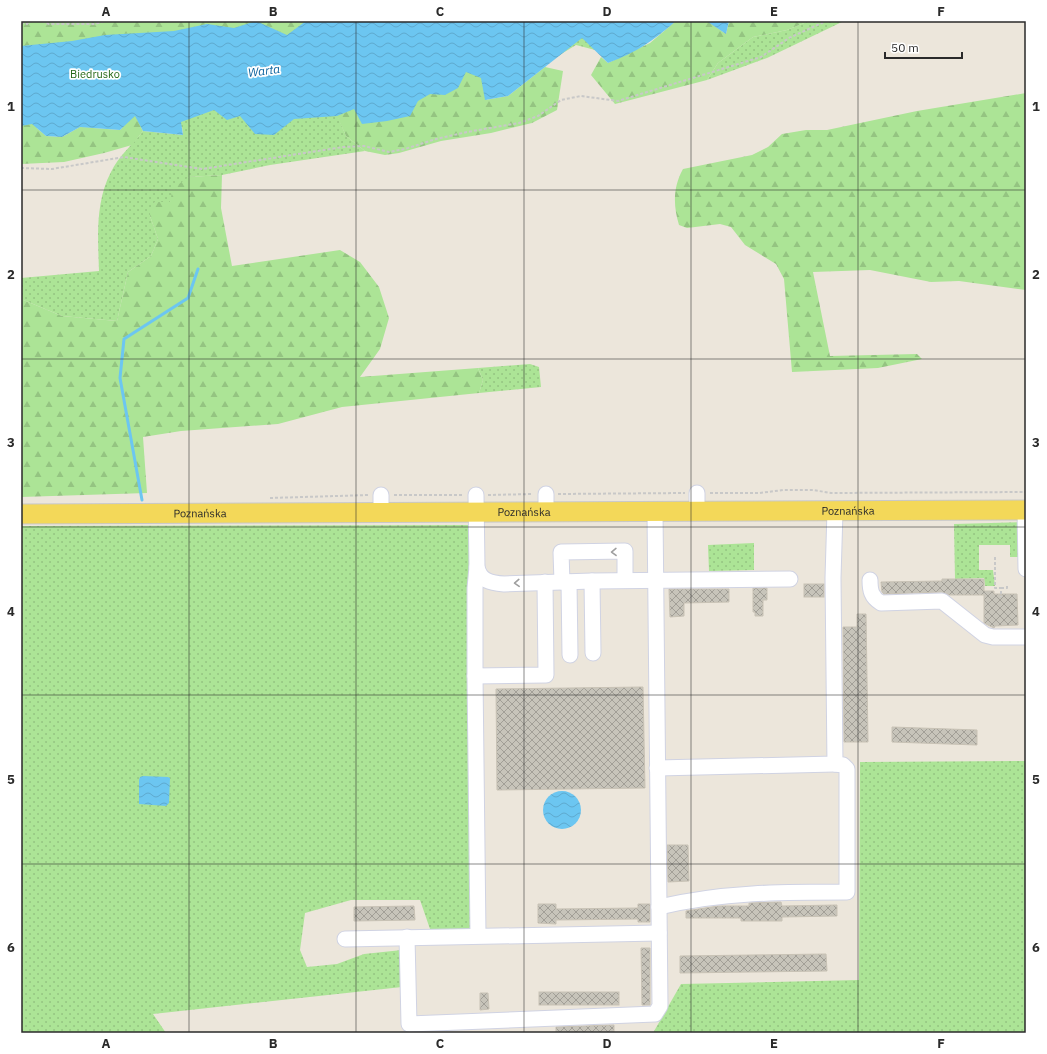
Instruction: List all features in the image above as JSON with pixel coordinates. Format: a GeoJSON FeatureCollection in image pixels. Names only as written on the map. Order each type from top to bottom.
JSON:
{"type":"FeatureCollection","features":[{"type":"Feature","properties":{"kind":"main road","name":"Poznańska"},"geometry":{"type":"LineString","coordinates":[[21,514],[381,504],[546,503],[655,512],[697,512],[835,511],[1026,504]]}},
{"type":"Feature","properties":{"kind":"lane"},"geometry":{"type":"LineString","coordinates":[[697,493],[697,512]]}},
{"type":"Feature","properties":{"kind":"lane"},"geometry":{"type":"LineString","coordinates":[[476,504],[477,567],[475,588],[475,676],[478,935]]}},
{"type":"Feature","properties":{"kind":"lane"},"geometry":{"type":"LineString","coordinates":[[1026,504],[1026,569]]}},
{"type":"Feature","properties":{"kind":"lane"},"geometry":{"type":"LineString","coordinates":[[835,511],[833,586],[835,764]]}},
{"type":"Feature","properties":{"kind":"lane"},"geometry":{"type":"LineString","coordinates":[[407,937],[409,1024],[655,1014],[660,1006],[654,580],[655,512]]}},
{"type":"Feature","properties":{"kind":"lane"},"geometry":{"type":"LineString","coordinates":[[570,655],[565,582],[561,552],[624,552],[625,580]]}},
{"type":"Feature","properties":{"kind":"lane"},"geometry":{"type":"LineString","coordinates":[[477,567],[479,574],[483,579],[496,584],[625,580],[790,579]]}},
{"type":"Feature","properties":{"kind":"lane"},"geometry":{"type":"LineString","coordinates":[[870,580],[872,594],[876,600],[881,603],[942,601],[985,635],[993,637],[1026,636]]}},
{"type":"Feature","properties":{"kind":"lane"},"geometry":{"type":"LineString","coordinates":[[592,581],[593,653]]}},
{"type":"Feature","properties":{"kind":"lane"},"geometry":{"type":"LineString","coordinates":[[475,676],[546,675],[545,582]]}},
{"type":"Feature","properties":{"kind":"lane"},"geometry":{"type":"LineString","coordinates":[[657,768],[835,764],[843,765],[847,769],[847,892],[758,892],[690,900],[659,907]]}},
{"type":"Feature","properties":{"kind":"lane"},"geometry":{"type":"LineString","coordinates":[[345,938],[659,933]]}},
{"type":"Feature","properties":{"kind":"path"},"geometry":{"type":"LineString","coordinates":[[21,22],[27,24],[31,21]]}},
{"type":"Feature","properties":{"kind":"path"},"geometry":{"type":"LineString","coordinates":[[42,21],[49,24],[94,24],[106,21]]}},
{"type":"Feature","properties":{"kind":"path"},"geometry":{"type":"LineString","coordinates":[[21,168],[52,169],[124,156],[202,169],[343,146],[364,146],[389,152],[461,133],[519,123],[538,116],[561,100],[581,96],[618,101],[716,72],[761,57],[789,38],[820,22],[826,21]]}},
{"type":"Feature","properties":{"kind":"path"},"geometry":{"type":"LineString","coordinates":[[266,499],[274,496],[381,504],[546,503],[697,493],[760,493],[806,490],[831,493],[1026,504]]}},
{"type":"Feature","properties":{"kind":"path"},"geometry":{"type":"LineString","coordinates":[[995,557],[995,588],[1006,588],[1006,586]]}},
{"type":"Feature","properties":{"kind":"path"},"geometry":{"type":"LineString","coordinates":[[1001,588],[1001,597]]}},
{"type":"Feature","properties":{"kind":"green space","name":"Biedrusko"},"geometry":{"type":"Polygon","coordinates":[[[21,21],[720,21],[662,22],[622,57],[576,45],[471,109],[338,117],[346,136],[365,151],[270,165],[222,175],[189,177],[170,202],[155,202],[150,216],[158,239],[151,256],[128,272],[117,321],[62,316],[21,299],[21,278],[99,271],[98,233],[100,208],[102,195],[114,166],[143,131],[183,135],[182,127],[21,128],[21,21]]]}},
{"type":"Feature","properties":{"kind":"green space"},"geometry":{"type":"Polygon","coordinates":[[[21,21],[256,21],[234,28],[207,24],[174,31],[105,35],[72,41],[21,46],[21,21]]]}},
{"type":"Feature","properties":{"kind":"green space"},"geometry":{"type":"Polygon","coordinates":[[[257,21],[306,21],[287,35],[257,21]]]}},
{"type":"Feature","properties":{"kind":"green space"},"geometry":{"type":"Polygon","coordinates":[[[676,21],[707,21],[726,34],[729,21],[809,21],[787,30],[753,37],[718,63],[707,80],[615,104],[591,75],[601,57],[608,63],[650,43],[676,21]]]}},
{"type":"Feature","properties":{"kind":"green space"},"geometry":{"type":"Polygon","coordinates":[[[809,21],[844,21],[767,58],[707,80],[718,63],[753,37],[787,30],[809,21]]]}},
{"type":"Feature","properties":{"kind":"green space"},"geometry":{"type":"Polygon","coordinates":[[[545,67],[563,71],[557,110],[532,123],[491,133],[441,141],[399,153],[385,155],[365,151],[346,136],[337,116],[354,109],[418,101],[430,94],[445,95],[466,72],[481,78],[485,100],[508,96],[545,67]]]}},
{"type":"Feature","properties":{"kind":"green space"},"geometry":{"type":"Polygon","coordinates":[[[1026,93],[1026,290],[959,281],[931,282],[870,270],[813,272],[830,356],[917,354],[922,359],[878,368],[792,372],[784,279],[776,264],[745,245],[731,227],[720,224],[687,228],[679,225],[675,196],[677,183],[683,169],[752,155],[768,147],[782,134],[806,130],[827,130],[917,111],[1026,93]]]}},
{"type":"Feature","properties":{"kind":"green space"},"geometry":{"type":"Polygon","coordinates":[[[135,116],[143,131],[132,145],[64,162],[21,164],[21,126],[32,124],[46,136],[62,137],[80,127],[120,130],[135,116]]]}},
{"type":"Feature","properties":{"kind":"green space"},"geometry":{"type":"Polygon","coordinates":[[[222,175],[221,208],[232,266],[340,250],[360,262],[379,287],[389,318],[380,349],[360,377],[478,368],[483,380],[479,393],[342,407],[278,424],[181,431],[143,437],[147,493],[21,497],[21,299],[62,316],[117,321],[128,272],[151,256],[158,239],[150,216],[150,208],[155,202],[170,202],[173,188],[189,177],[222,175]]]}},
{"type":"Feature","properties":{"kind":"green space"},"geometry":{"type":"Polygon","coordinates":[[[530,364],[539,367],[541,387],[479,393],[483,380],[478,368],[530,364]]]}},
{"type":"Feature","properties":{"kind":"green space"},"geometry":{"type":"Polygon","coordinates":[[[1025,522],[1026,557],[1010,557],[1010,545],[979,545],[979,570],[993,570],[995,586],[985,586],[984,578],[955,579],[954,524],[1025,522]]]}},
{"type":"Feature","properties":{"kind":"green space"},"geometry":{"type":"Polygon","coordinates":[[[470,525],[473,930],[430,929],[420,900],[351,900],[305,913],[300,950],[307,967],[337,964],[364,954],[402,950],[402,987],[153,1014],[166,1033],[21,1033],[21,526],[470,525]]]}},
{"type":"Feature","properties":{"kind":"green space"},"geometry":{"type":"Polygon","coordinates":[[[754,543],[754,570],[709,571],[708,545],[754,543]]]}},
{"type":"Feature","properties":{"kind":"green space"},"geometry":{"type":"Polygon","coordinates":[[[1026,761],[1026,1033],[653,1033],[681,984],[859,980],[860,762],[1026,761]]]}},
{"type":"Feature","properties":{"kind":"water","name":"Biedrusko"},"geometry":{"type":"Polygon","coordinates":[[[256,21],[287,35],[306,21],[676,21],[644,46],[608,63],[582,38],[508,96],[485,100],[481,78],[466,72],[458,88],[445,95],[430,94],[418,101],[410,116],[387,121],[362,124],[354,109],[337,116],[294,119],[274,135],[255,134],[240,116],[227,120],[214,110],[181,122],[183,135],[143,131],[135,116],[120,130],[80,127],[62,137],[46,136],[32,124],[21,126],[21,46],[72,41],[105,35],[174,31],[207,24],[234,28],[256,21]]]}},
{"type":"Feature","properties":{"kind":"water"},"geometry":{"type":"Polygon","coordinates":[[[707,21],[729,21],[726,34],[708,22],[707,21]]]}},
{"type":"Feature","properties":{"kind":"water"},"geometry":{"type":"Polygon","coordinates":[[[140,777],[170,778],[169,803],[166,806],[139,804],[139,780],[140,777]]]}},
{"type":"Feature","properties":{"kind":"water"},"geometry":{"type":"Polygon","coordinates":[[[562,791],[572,794],[578,800],[581,810],[578,820],[572,826],[562,829],[552,826],[546,820],[543,810],[546,800],[552,794],[562,791]]]}},
{"type":"Feature","properties":{"kind":"building"},"geometry":{"type":"Polygon","coordinates":[[[942,579],[984,579],[984,591],[994,591],[994,594],[1017,594],[1018,625],[995,626],[994,628],[984,623],[984,595],[949,595],[942,592],[884,594],[882,592],[881,582],[942,581],[942,579]]]}},
{"type":"Feature","properties":{"kind":"building"},"geometry":{"type":"Polygon","coordinates":[[[804,584],[824,584],[824,597],[804,597],[804,584]]]}},
{"type":"Feature","properties":{"kind":"building"},"geometry":{"type":"Polygon","coordinates":[[[753,588],[767,588],[767,600],[763,600],[763,616],[755,616],[755,612],[753,612],[753,588]]]}},
{"type":"Feature","properties":{"kind":"building"},"geometry":{"type":"Polygon","coordinates":[[[669,589],[729,589],[729,602],[684,603],[684,616],[670,617],[669,589]]]}},
{"type":"Feature","properties":{"kind":"building"},"geometry":{"type":"Polygon","coordinates":[[[857,614],[866,614],[868,742],[844,742],[843,627],[857,627],[857,614]]]}},
{"type":"Feature","properties":{"kind":"building"},"geometry":{"type":"Polygon","coordinates":[[[643,687],[645,788],[497,790],[496,689],[643,687]]]}},
{"type":"Feature","properties":{"kind":"building"},"geometry":{"type":"Polygon","coordinates":[[[892,727],[977,730],[977,745],[892,742],[892,727]]]}},
{"type":"Feature","properties":{"kind":"building"},"geometry":{"type":"Polygon","coordinates":[[[667,845],[688,845],[689,881],[668,882],[667,845]]]}},
{"type":"Feature","properties":{"kind":"building"},"geometry":{"type":"Polygon","coordinates":[[[781,902],[782,906],[837,905],[837,916],[782,917],[782,921],[741,921],[741,918],[686,918],[686,911],[718,906],[749,906],[749,903],[781,902]]]}},
{"type":"Feature","properties":{"kind":"building"},"geometry":{"type":"Polygon","coordinates":[[[538,904],[556,904],[556,909],[638,908],[638,904],[650,904],[650,922],[638,922],[638,919],[556,920],[556,924],[538,923],[538,904]]]}},
{"type":"Feature","properties":{"kind":"building"},"geometry":{"type":"Polygon","coordinates":[[[414,906],[415,920],[354,921],[354,907],[414,906]]]}},
{"type":"Feature","properties":{"kind":"building"},"geometry":{"type":"Polygon","coordinates":[[[641,948],[650,948],[650,1005],[642,1005],[641,948]]]}},
{"type":"Feature","properties":{"kind":"building"},"geometry":{"type":"Polygon","coordinates":[[[826,954],[827,971],[680,973],[680,956],[826,954]]]}},
{"type":"Feature","properties":{"kind":"building"},"geometry":{"type":"Polygon","coordinates":[[[539,992],[619,992],[619,1005],[539,1005],[539,992]]]}},
{"type":"Feature","properties":{"kind":"building"},"geometry":{"type":"Polygon","coordinates":[[[480,993],[488,993],[489,1009],[480,1010],[480,993]]]}},
{"type":"Feature","properties":{"kind":"building"},"geometry":{"type":"Polygon","coordinates":[[[614,1025],[614,1033],[556,1033],[556,1027],[614,1025]]]}},
{"type":"Feature","properties":{"kind":"waterway"},"geometry":{"type":"LineString","coordinates":[[142,500],[120,378],[124,339],[188,298],[198,269]]}},
{"type":"Feature","properties":{"kind":"water label","name":"Warta"},"geometry":{"type":"Point","coordinates":[264,71]}}]}
